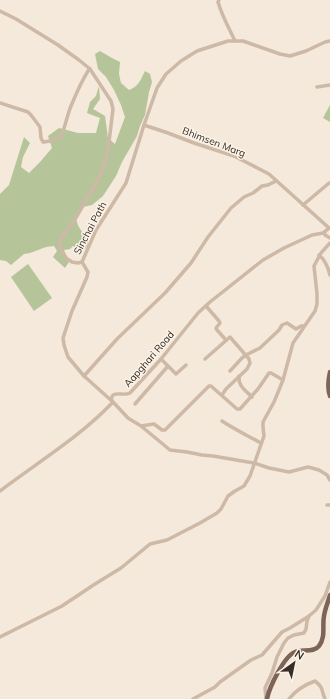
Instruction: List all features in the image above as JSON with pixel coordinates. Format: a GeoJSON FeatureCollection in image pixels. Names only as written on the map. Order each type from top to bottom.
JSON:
{"type":"FeatureCollection","features":[{"type":"Feature","properties":{"kind":"main road"},"geometry":{"type":"LineString","coordinates":[[330,372],[328,382],[328,392],[330,396]]}},
{"type":"Feature","properties":{"kind":"main road"},"geometry":{"type":"LineString","coordinates":[[266,699],[282,665],[290,655],[296,652],[318,648],[324,636],[324,616],[330,595]]}},
{"type":"Feature","properties":{"kind":"street"},"geometry":{"type":"LineString","coordinates":[[219,0],[218,2],[221,13],[235,41],[290,56],[330,41]]}},
{"type":"Feature","properties":{"kind":"street","name":"Sinchai Path"},"geometry":{"type":"LineString","coordinates":[[0,11],[58,45],[79,60],[90,69],[111,100],[112,109],[106,159],[99,178],[74,221],[60,240],[60,248],[66,258],[72,262],[78,263],[82,262],[96,230],[126,183],[157,88],[166,74],[197,51],[228,41],[235,41]]}},
{"type":"Feature","properties":{"kind":"street"},"geometry":{"type":"LineString","coordinates":[[0,103],[28,112],[40,127],[43,142],[51,141],[61,137],[65,128],[70,107],[79,86],[90,69]]}},
{"type":"Feature","properties":{"kind":"street"},"geometry":{"type":"LineString","coordinates":[[317,87],[330,85]]}},
{"type":"Feature","properties":{"kind":"street","name":"Bhimsen Marg"},"geometry":{"type":"LineString","coordinates":[[144,125],[234,156],[269,174],[329,227]]}},
{"type":"Feature","properties":{"kind":"street"},"geometry":{"type":"LineString","coordinates":[[84,376],[117,339],[165,293],[191,263],[208,237],[231,208],[244,197],[253,193],[262,186],[276,181]]}},
{"type":"Feature","properties":{"kind":"street"},"geometry":{"type":"LineString","coordinates":[[303,204],[330,183]]}},
{"type":"Feature","properties":{"kind":"street"},"geometry":{"type":"LineString","coordinates":[[329,227],[324,233],[330,238]]}},
{"type":"Feature","properties":{"kind":"street","name":"Aapghari Road"},"geometry":{"type":"LineString","coordinates":[[113,402],[111,399],[113,395],[117,393],[126,395],[130,393],[198,313],[206,306],[263,260],[312,235],[323,233],[329,227]]}},
{"type":"Feature","properties":{"kind":"street"},"geometry":{"type":"LineString","coordinates":[[0,637],[62,606],[121,568],[153,542],[167,540],[217,513],[230,494],[244,486],[248,480],[264,436],[262,428],[263,422],[274,402],[283,380],[293,343],[315,311],[317,294],[314,266],[319,255],[330,244]]}},
{"type":"Feature","properties":{"kind":"street"},"geometry":{"type":"LineString","coordinates":[[319,255],[322,257],[327,266],[330,275]]}},
{"type":"Feature","properties":{"kind":"street"},"geometry":{"type":"LineString","coordinates":[[82,262],[88,272],[87,277],[75,303],[63,338],[64,346],[68,358],[84,376],[113,402],[128,418],[141,426],[170,450],[254,463],[289,472],[308,467],[319,470],[327,475],[330,480]]}},
{"type":"Feature","properties":{"kind":"street"},"geometry":{"type":"LineString","coordinates":[[206,306],[219,321],[220,323],[216,328],[226,340]]}},
{"type":"Feature","properties":{"kind":"street"},"geometry":{"type":"LineString","coordinates":[[230,371],[246,355],[260,348],[279,330],[282,325],[287,323],[296,329],[304,326]]}},
{"type":"Feature","properties":{"kind":"street"},"geometry":{"type":"LineString","coordinates":[[205,359],[230,337],[249,359],[250,363],[247,369],[226,389],[222,395]]}},
{"type":"Feature","properties":{"kind":"street"},"geometry":{"type":"LineString","coordinates":[[160,359],[176,374],[186,366]]}},
{"type":"Feature","properties":{"kind":"street"},"geometry":{"type":"LineString","coordinates":[[135,404],[168,366]]}},
{"type":"Feature","properties":{"kind":"street"},"geometry":{"type":"LineString","coordinates":[[141,426],[154,424],[162,430],[165,430],[209,386],[211,386],[240,410],[270,373],[283,380]]}},
{"type":"Feature","properties":{"kind":"street"},"geometry":{"type":"LineString","coordinates":[[239,376],[238,382],[241,387],[252,396]]}},
{"type":"Feature","properties":{"kind":"street"},"geometry":{"type":"LineString","coordinates":[[0,491],[76,436],[100,416],[113,402]]}},
{"type":"Feature","properties":{"kind":"street"},"geometry":{"type":"LineString","coordinates":[[222,421],[261,443]]}},
{"type":"Feature","properties":{"kind":"street"},"geometry":{"type":"LineString","coordinates":[[193,699],[215,687],[251,660],[262,655],[282,632],[309,616],[316,610],[325,596],[330,582]]}},
{"type":"Feature","properties":{"kind":"street"},"geometry":{"type":"LineString","coordinates":[[266,699],[266,688],[277,657],[288,638],[304,632],[309,616]]}},
{"type":"Feature","properties":{"kind":"street"},"geometry":{"type":"LineString","coordinates":[[289,699],[303,686],[315,682],[320,685],[325,699]]}},
{"type":"Feature","properties":{"kind":"green space"},"geometry":{"type":"Polygon","coordinates":[[[100,51],[120,62],[119,74],[121,83],[129,90],[137,85],[145,71],[150,74],[152,82],[145,115],[137,136],[116,176],[103,196],[92,205],[83,207],[77,215],[77,223],[88,244],[85,249],[82,251],[73,246],[70,249],[64,250],[69,262],[65,268],[53,257],[57,251],[54,246],[24,254],[11,265],[6,261],[0,260],[0,194],[9,185],[24,137],[30,143],[23,157],[21,167],[29,173],[52,148],[48,136],[59,128],[78,133],[96,133],[100,118],[87,113],[90,102],[96,96],[99,86],[100,99],[93,109],[105,116],[108,138],[115,144],[125,117],[114,90],[106,77],[98,69],[95,54],[100,51]]]}},
{"type":"Feature","properties":{"kind":"green space"},"geometry":{"type":"Polygon","coordinates":[[[330,105],[330,122],[323,118],[330,105]]]}},
{"type":"Feature","properties":{"kind":"green space"},"geometry":{"type":"Polygon","coordinates":[[[28,264],[52,298],[34,311],[11,277],[28,264]]]}}]}
